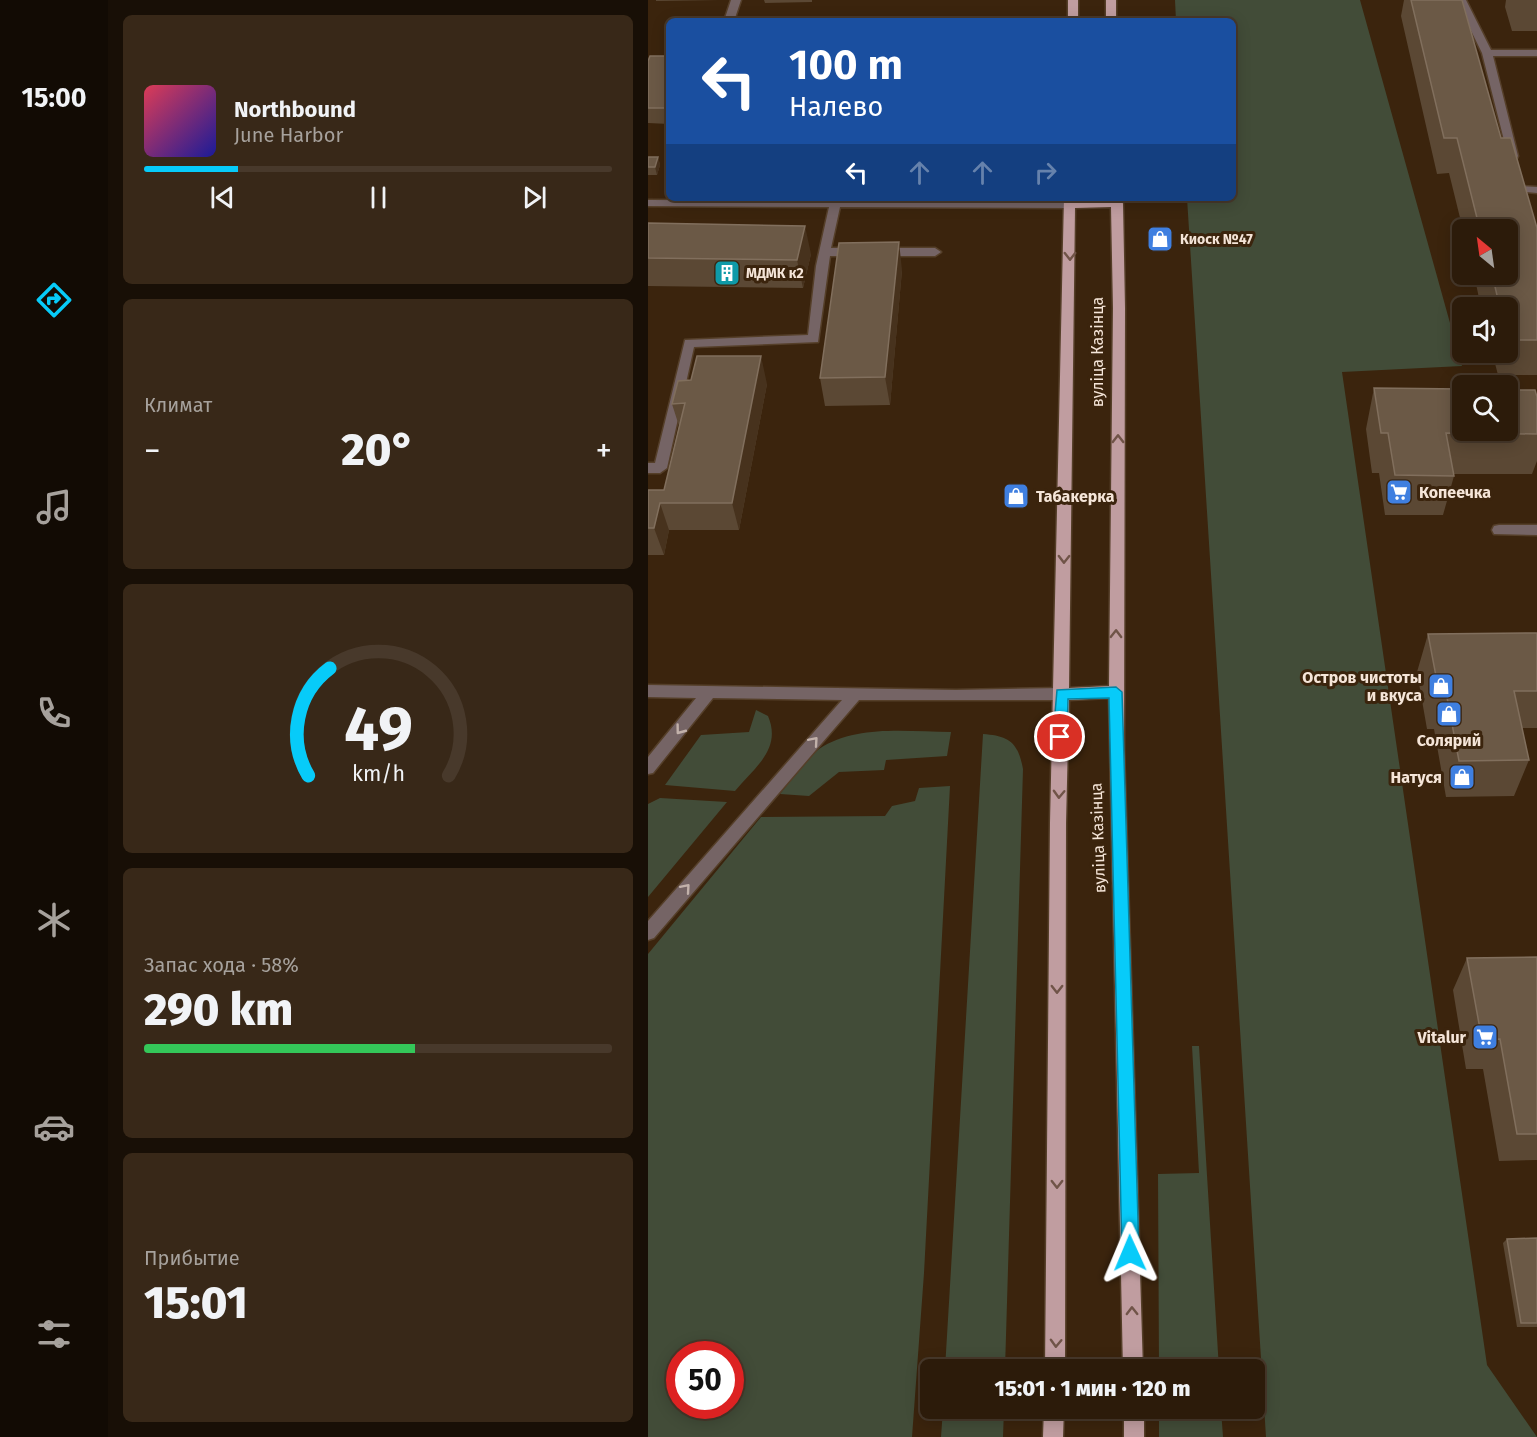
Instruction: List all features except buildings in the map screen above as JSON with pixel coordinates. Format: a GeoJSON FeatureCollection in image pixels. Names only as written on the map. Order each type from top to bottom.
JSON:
{"type":"FeatureCollection","features":[{"type":"Feature","properties":{"kind":"main road"},"geometry":{"type":"LineString","coordinates":[[1073,18],[1074,0]]}},
{"type":"Feature","properties":{"kind":"main road"},"geometry":{"type":"LineString","coordinates":[[1111,0],[1111,18]]}},
{"type":"Feature","properties":{"kind":"main road"},"geometry":{"type":"LineString","coordinates":[[1070,201],[1117,201]]}},
{"type":"Feature","properties":{"kind":"main road","name":"вуліца Казінца"},"geometry":{"type":"LineString","coordinates":[[1055,1359],[1058,823],[1070,201]]}},
{"type":"Feature","properties":{"kind":"main road","name":"вуліца Казінца"},"geometry":{"type":"LineString","coordinates":[[1117,201],[1119,320],[1116,692],[1133,1359]]}},
{"type":"Feature","properties":{"kind":"main road"},"geometry":{"type":"LineString","coordinates":[[1062,693],[1116,692]]}},
{"type":"Feature","properties":{"kind":"main road"},"geometry":{"type":"LineString","coordinates":[[1053,1437],[1054,1419]]}},
{"type":"Feature","properties":{"kind":"main road"},"geometry":{"type":"LineString","coordinates":[[1134,1419],[1134,1437]]}},
{"type":"Feature","properties":{"kind":"lane"},"geometry":{"type":"LineString","coordinates":[[730,18],[736,0]]}},
{"type":"Feature","properties":{"kind":"lane"},"geometry":{"type":"LineString","coordinates":[[1461,0],[1486,53],[1520,183],[1537,190]]}},
{"type":"Feature","properties":{"kind":"lane"},"geometry":{"type":"LineString","coordinates":[[1486,53],[1537,53]]}},
{"type":"Feature","properties":{"kind":"lane"},"geometry":{"type":"LineString","coordinates":[[648,203],[673,201],[835,204],[1070,201]]}},
{"type":"Feature","properties":{"kind":"lane"},"geometry":{"type":"LineString","coordinates":[[648,468],[660,468],[689,343],[814,339],[825,252],[835,204]]}},
{"type":"Feature","properties":{"kind":"lane"},"geometry":{"type":"LineString","coordinates":[[825,252],[935,252]]}},
{"type":"Feature","properties":{"kind":"lane"},"geometry":{"type":"LineString","coordinates":[[1499,530],[1537,530]]}},
{"type":"Feature","properties":{"kind":"lane"},"geometry":{"type":"LineString","coordinates":[[648,691],[855,695],[1062,693]]}},
{"type":"Feature","properties":{"kind":"lane"},"geometry":{"type":"LineString","coordinates":[[648,768],[710,691]]}},
{"type":"Feature","properties":{"kind":"lane"},"geometry":{"type":"LineString","coordinates":[[648,933],[855,695]]}},
{"type":"Feature","properties":{"kind":"green space"},"geometry":{"type":"Polygon","coordinates":[[[1175,0],[1360,0],[1452,330],[1452,363],[1461,363],[1462,366],[1342,372],[1487,1365],[1537,1437],[1266,1437],[1265,1359],[1261,1359],[1187,201],[1236,201],[1236,18],[1176,18],[1175,0]]]}},
{"type":"Feature","properties":{"kind":"green space"},"geometry":{"type":"Polygon","coordinates":[[[756,710],[768,716],[772,738],[764,757],[735,791],[665,785],[701,735],[749,732],[756,710]]]}},
{"type":"Feature","properties":{"kind":"green space"},"geometry":{"type":"Polygon","coordinates":[[[883,731],[951,732],[947,756],[886,760],[884,770],[839,772],[809,796],[780,794],[814,753],[834,741],[849,736],[883,731]]]}},
{"type":"Feature","properties":{"kind":"green space"},"geometry":{"type":"Polygon","coordinates":[[[983,734],[1011,742],[1018,752],[1023,769],[1005,1359],[946,1359],[983,734]]]}},
{"type":"Feature","properties":{"kind":"green space"},"geometry":{"type":"Polygon","coordinates":[[[950,786],[924,1273],[912,1437],[648,1437],[648,954],[761,817],[885,816],[892,806],[915,801],[919,788],[950,786]]]}},
{"type":"Feature","properties":{"kind":"green space"},"geometry":{"type":"Polygon","coordinates":[[[660,798],[727,802],[648,897],[648,804],[660,798]]]}},
{"type":"Feature","properties":{"kind":"green space"},"geometry":{"type":"Polygon","coordinates":[[[1192,1046],[1199,1046],[1218,1359],[1159,1359],[1158,1174],[1199,1173],[1192,1046]]]}},
{"type":"Feature","properties":{"kind":"green space"},"geometry":{"type":"Polygon","coordinates":[[[942,1419],[1004,1419],[1003,1437],[941,1437],[942,1419]]]}},
{"type":"Feature","properties":{"kind":"green space"},"geometry":{"type":"Polygon","coordinates":[[[1159,1419],[1222,1419],[1223,1437],[1159,1437],[1159,1419]]]}},
{"type":"Feature","properties":{"kind":"place","name":"Киоск №47"},"geometry":{"type":"Point","coordinates":[1160,239]}},
{"type":"Feature","properties":{"kind":"place","name":"МДМК к2"},"geometry":{"type":"Point","coordinates":[727,273]}},
{"type":"Feature","properties":{"kind":"place","name":"Копеечка"},"geometry":{"type":"Point","coordinates":[1399,492]}},
{"type":"Feature","properties":{"kind":"place","name":"Табакерка"},"geometry":{"type":"Point","coordinates":[1016,496]}},
{"type":"Feature","properties":{"kind":"place","name":"Остров чистоты и вкуса"},"geometry":{"type":"Point","coordinates":[1441,686]}},
{"type":"Feature","properties":{"kind":"place","name":"Солярий"},"geometry":{"type":"Point","coordinates":[1449,714]}},
{"type":"Feature","properties":{"kind":"place","name":"Натуся"},"geometry":{"type":"Point","coordinates":[1462,777]}},
{"type":"Feature","properties":{"kind":"place","name":"Vitalur"},"geometry":{"type":"Point","coordinates":[1485,1037]}},
{"type":"Feature","properties":{"kind":"route"},"geometry":{"type":"LineString","coordinates":[[1060,737],[1062,693],[1116,692],[1130,1253]]}}]}
